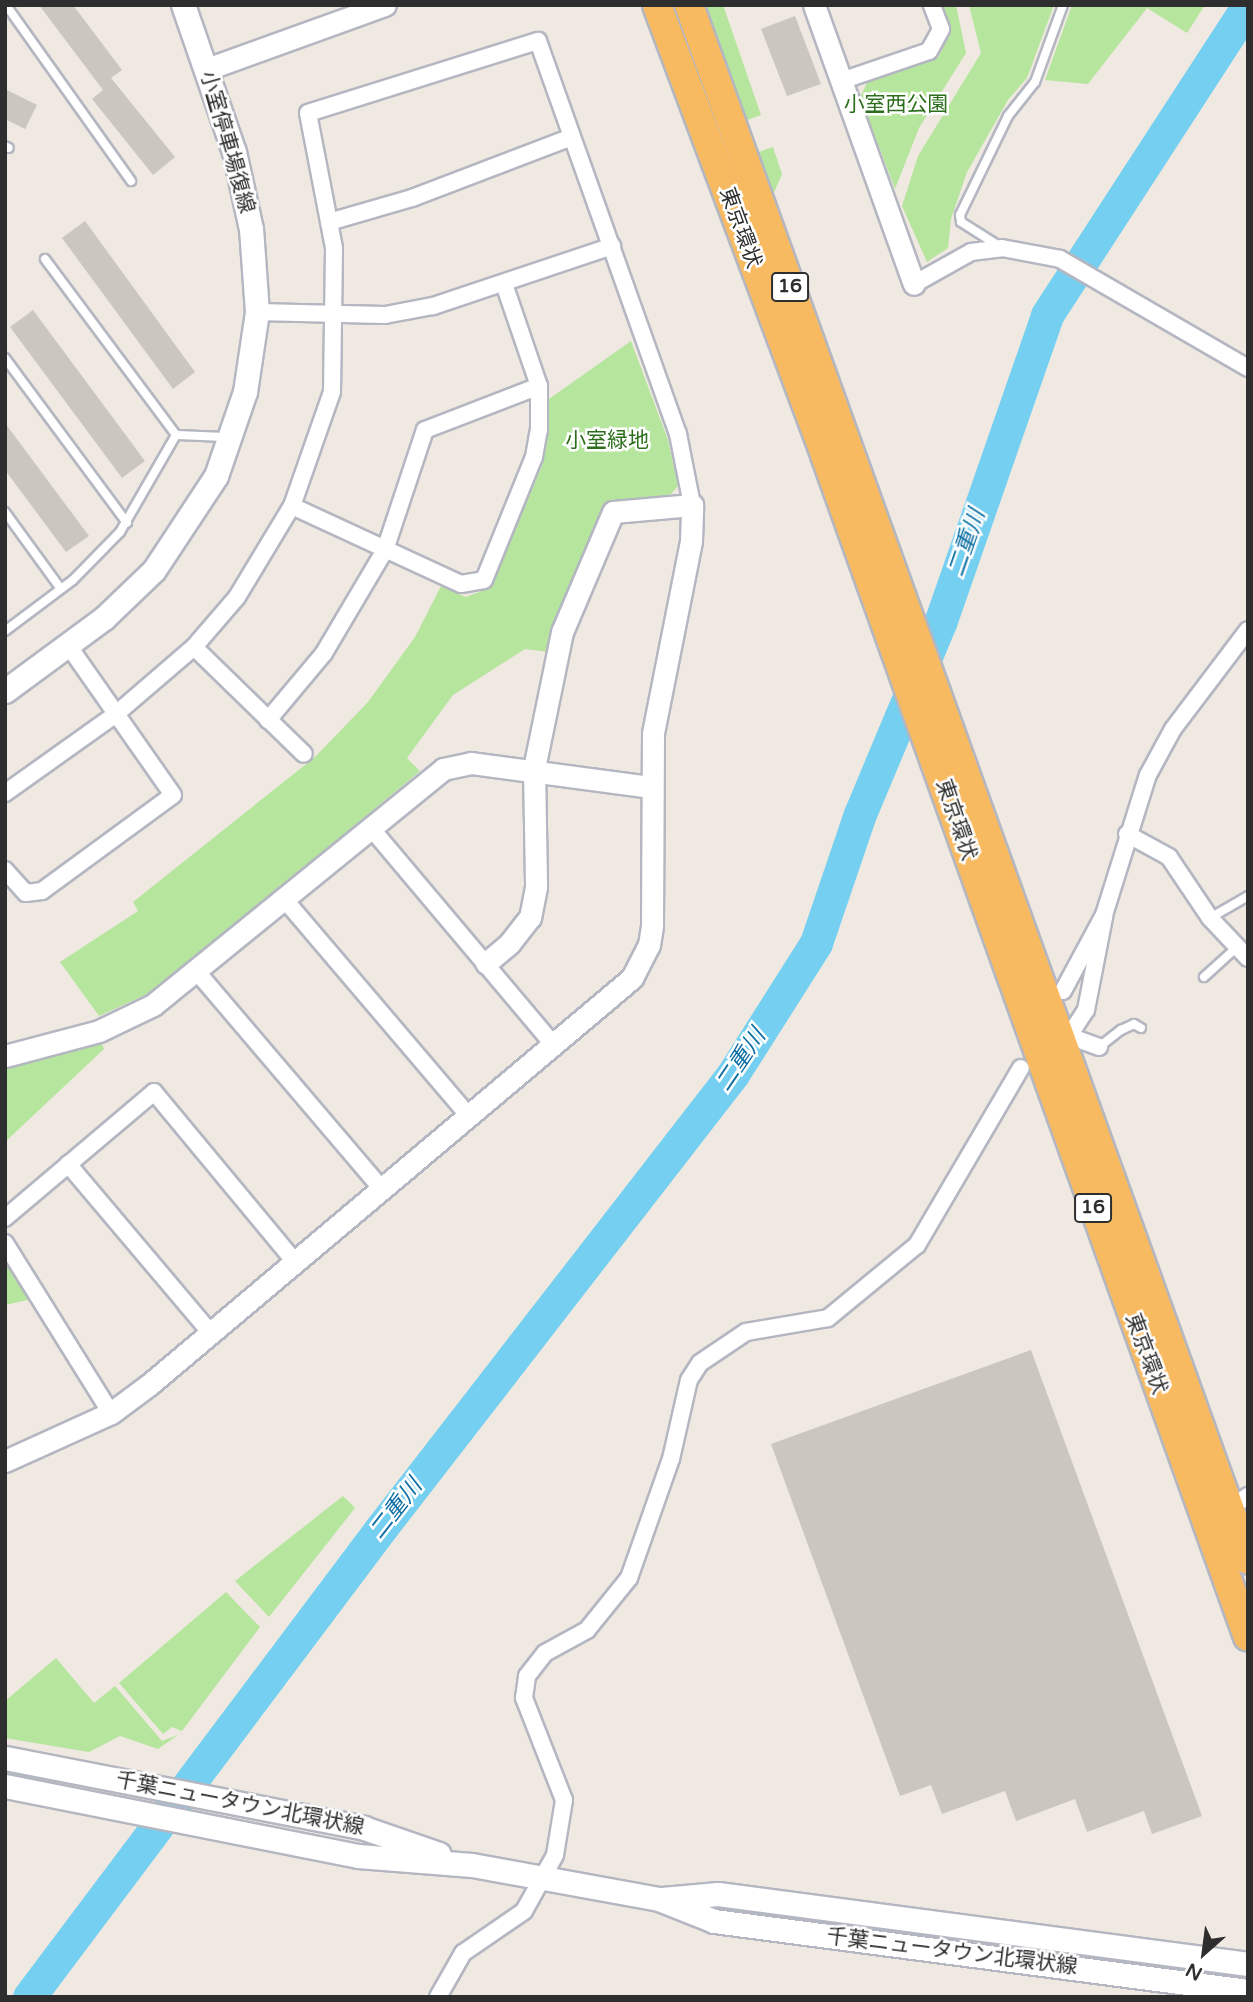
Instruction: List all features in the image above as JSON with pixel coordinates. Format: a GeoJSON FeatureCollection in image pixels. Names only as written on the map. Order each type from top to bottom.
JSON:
{"type":"FeatureCollection","features":[{"type":"Feature","properties":{"kind":"highway","name":"東京環状"},"geometry":{"type":"LineString","coordinates":[[657,5],[941,777],[1248,1637]]}},
{"type":"Feature","properties":{"kind":"highway","name":"東京環状"},"geometry":{"type":"LineString","coordinates":[[689,5],[955,750],[1238,1502],[1248,1560]]}},
{"type":"Feature","properties":{"kind":"main road","name":"小室停車場復線"},"geometry":{"type":"LineString","coordinates":[[5,691],[133,593],[177,542],[233,437],[257,312],[245,188],[207,69],[183,5]]}},
{"type":"Feature","properties":{"kind":"main road","name":"千葉ニュータウン北環状線"},"geometry":{"type":"LineString","coordinates":[[5,1758],[365,1828],[472,1865]]}},
{"type":"Feature","properties":{"kind":"main road","name":"千葉ニュータウン北環状線"},"geometry":{"type":"LineString","coordinates":[[5,1786],[358,1856],[472,1865],[659,1899],[714,1921],[1248,1991]]}},
{"type":"Feature","properties":{"kind":"main road","name":"千葉ニュータウン北環状線"},"geometry":{"type":"LineString","coordinates":[[659,1899],[718,1894],[1248,1964]]}},
{"type":"Feature","properties":{"kind":"street"},"geometry":{"type":"LineString","coordinates":[[207,69],[385,5]]}},
{"type":"Feature","properties":{"kind":"street"},"geometry":{"type":"LineString","coordinates":[[814,5],[914,284],[946,262],[1002,248],[1060,259],[1248,368]]}},
{"type":"Feature","properties":{"kind":"street"},"geometry":{"type":"LineString","coordinates":[[841,80],[929,51],[941,29],[932,5]]}},
{"type":"Feature","properties":{"kind":"street"},"geometry":{"type":"LineString","coordinates":[[5,793],[116,714],[194,648],[237,597],[292,506],[332,392],[335,314],[329,222],[309,113],[538,41],[678,434],[692,505],[691,541],[653,733],[649,945],[632,978],[211,1333],[111,1413],[5,1461]]}},
{"type":"Feature","properties":{"kind":"street"},"geometry":{"type":"LineString","coordinates":[[329,222],[412,198],[572,136]]}},
{"type":"Feature","properties":{"kind":"street"},"geometry":{"type":"LineString","coordinates":[[257,312],[385,315],[505,284],[612,246]]}},
{"type":"Feature","properties":{"kind":"street"},"geometry":{"type":"LineString","coordinates":[[292,506],[461,584],[484,580],[534,457],[539,386],[505,284]]}},
{"type":"Feature","properties":{"kind":"street"},"geometry":{"type":"LineString","coordinates":[[268,719],[324,653],[385,550],[425,430],[539,386]]}},
{"type":"Feature","properties":{"kind":"street"},"geometry":{"type":"LineString","coordinates":[[486,963],[530,917],[536,887],[534,768],[562,632],[613,512],[692,505]]}},
{"type":"Feature","properties":{"kind":"street"},"geometry":{"type":"LineString","coordinates":[[1099,1048],[1064,1037],[1086,1010],[1104,915],[1127,834],[1148,775],[1172,729],[1248,630]]}},
{"type":"Feature","properties":{"kind":"street"},"geometry":{"type":"LineString","coordinates":[[5,870],[26,894],[42,891],[173,795],[68,645]]}},
{"type":"Feature","properties":{"kind":"street"},"geometry":{"type":"LineString","coordinates":[[194,648],[304,754]]}},
{"type":"Feature","properties":{"kind":"street"},"geometry":{"type":"LineString","coordinates":[[5,1056],[131,1017],[198,973],[443,769],[471,762],[534,768],[650,787]]}},
{"type":"Feature","properties":{"kind":"street"},"geometry":{"type":"LineString","coordinates":[[371,828],[554,1045]]}},
{"type":"Feature","properties":{"kind":"street"},"geometry":{"type":"LineString","coordinates":[[1127,834],[1168,857],[1210,918],[1242,953]]}},
{"type":"Feature","properties":{"kind":"street"},"geometry":{"type":"LineString","coordinates":[[285,900],[470,1117]]}},
{"type":"Feature","properties":{"kind":"street"},"geometry":{"type":"LineString","coordinates":[[1063,991],[1104,915]]}},
{"type":"Feature","properties":{"kind":"street"},"geometry":{"type":"LineString","coordinates":[[198,973],[383,1190]]}},
{"type":"Feature","properties":{"kind":"street"},"geometry":{"type":"LineString","coordinates":[[438,1997],[455,1962],[516,1919],[544,1879],[560,1841],[564,1800],[524,1698],[527,1676],[545,1653],[587,1630],[629,1578],[671,1460],[689,1380],[700,1363],[746,1332],[828,1318],[917,1245],[1021,1068]]}},
{"type":"Feature","properties":{"kind":"street"},"geometry":{"type":"LineString","coordinates":[[5,1218],[154,1092],[295,1262]]}},
{"type":"Feature","properties":{"kind":"street"},"geometry":{"type":"LineString","coordinates":[[68,1164],[211,1333]]}},
{"type":"Feature","properties":{"kind":"street"},"geometry":{"type":"LineString","coordinates":[[5,1243],[111,1413]]}},
{"type":"Feature","properties":{"kind":"lane"},"geometry":{"type":"LineString","coordinates":[[6,5],[131,181]]}},
{"type":"Feature","properties":{"kind":"lane"},"geometry":{"type":"LineString","coordinates":[[1002,248],[961,222],[960,215],[1009,116],[1035,82],[1063,5]]}},
{"type":"Feature","properties":{"kind":"lane"},"geometry":{"type":"LineString","coordinates":[[45,259],[176,435]]}},
{"type":"Feature","properties":{"kind":"lane"},"geometry":{"type":"LineString","coordinates":[[5,358],[127,523]]}},
{"type":"Feature","properties":{"kind":"lane"},"geometry":{"type":"LineString","coordinates":[[176,435],[233,437]]}},
{"type":"Feature","properties":{"kind":"lane"},"geometry":{"type":"LineString","coordinates":[[5,631],[61,589],[127,523],[176,435]]}},
{"type":"Feature","properties":{"kind":"lane"},"geometry":{"type":"LineString","coordinates":[[5,512],[61,589]]}},
{"type":"Feature","properties":{"kind":"lane"},"geometry":{"type":"LineString","coordinates":[[1210,918],[1248,896]]}},
{"type":"Feature","properties":{"kind":"lane"},"geometry":{"type":"LineString","coordinates":[[1204,977],[1242,953]]}},
{"type":"Feature","properties":{"kind":"lane"},"geometry":{"type":"LineString","coordinates":[[1099,1048],[1121,1030],[1134,1024],[1141,1028]]}},
{"type":"Feature","properties":{"kind":"green space"},"geometry":{"type":"Polygon","coordinates":[[[698,5],[723,5],[761,115],[739,123],[698,5]]]}},
{"type":"Feature","properties":{"kind":"green space","name":"小室西公園"},"geometry":{"type":"Polygon","coordinates":[[[942,5],[956,5],[966,53],[919,128],[895,189],[860,97],[869,79],[938,58],[951,31],[942,5]]]}},
{"type":"Feature","properties":{"kind":"green space"},"geometry":{"type":"Polygon","coordinates":[[[969,5],[1054,5],[1027,78],[1008,100],[967,172],[951,219],[948,248],[927,262],[902,206],[918,156],[981,53],[969,5]]]}},
{"type":"Feature","properties":{"kind":"green space"},"geometry":{"type":"Polygon","coordinates":[[[1072,5],[1205,5],[1187,33],[1147,8],[1088,84],[1045,80],[1072,5]]]}},
{"type":"Feature","properties":{"kind":"green space"},"geometry":{"type":"Polygon","coordinates":[[[773,147],[782,174],[769,204],[750,155],[773,147]]]}},
{"type":"Feature","properties":{"kind":"green space","name":"小室緑地"},"geometry":{"type":"Polygon","coordinates":[[[631,341],[668,440],[678,486],[669,496],[605,503],[549,652],[525,649],[453,695],[407,758],[420,771],[189,963],[145,995],[99,1016],[60,962],[138,911],[133,902],[315,757],[368,702],[415,637],[441,586],[466,597],[491,587],[543,463],[549,399],[631,341]]]}},
{"type":"Feature","properties":{"kind":"green space"},"geometry":{"type":"Polygon","coordinates":[[[101,1041],[104,1049],[5,1142],[5,1066],[101,1041]]]}},
{"type":"Feature","properties":{"kind":"green space"},"geometry":{"type":"Polygon","coordinates":[[[5,1260],[32,1299],[5,1305],[5,1260]]]}},
{"type":"Feature","properties":{"kind":"green space"},"geometry":{"type":"Polygon","coordinates":[[[343,1496],[355,1508],[269,1617],[235,1581],[343,1496]]]}},
{"type":"Feature","properties":{"kind":"green space"},"geometry":{"type":"Polygon","coordinates":[[[226,1592],[260,1627],[182,1731],[172,1727],[163,1734],[119,1683],[226,1592]]]}},
{"type":"Feature","properties":{"kind":"green space"},"geometry":{"type":"Polygon","coordinates":[[[56,1658],[94,1703],[115,1686],[162,1741],[178,1735],[158,1749],[120,1736],[89,1752],[5,1738],[5,1701],[56,1658]]]}},
{"type":"Feature","properties":{"kind":"building"},"geometry":{"type":"Polygon","coordinates":[[[39,5],[73,5],[122,70],[111,78],[175,157],[153,175],[92,99],[103,90],[39,5]]]}},
{"type":"Feature","properties":{"kind":"building"},"geometry":{"type":"Polygon","coordinates":[[[795,16],[821,84],[787,96],[761,29],[795,16]]]}},
{"type":"Feature","properties":{"kind":"building"},"geometry":{"type":"Polygon","coordinates":[[[5,89],[37,105],[25,129],[5,119],[5,89]]]}},
{"type":"Feature","properties":{"kind":"building"},"geometry":{"type":"Polygon","coordinates":[[[85,221],[195,372],[173,389],[62,238],[85,221]]]}},
{"type":"Feature","properties":{"kind":"building"},"geometry":{"type":"Polygon","coordinates":[[[33,310],[145,461],[122,478],[10,327],[33,310]]]}},
{"type":"Feature","properties":{"kind":"building"},"geometry":{"type":"Polygon","coordinates":[[[5,423],[89,536],[66,552],[5,470],[5,423]]]}},
{"type":"Feature","properties":{"kind":"building"},"geometry":{"type":"Polygon","coordinates":[[[1031,1350],[1202,1816],[1152,1834],[1144,1811],[1087,1832],[1075,1799],[1016,1821],[1005,1791],[942,1814],[931,1785],[900,1796],[771,1444],[1031,1350]]]}},
{"type":"Feature","properties":{"kind":"waterway","name":"二重川"},"geometry":{"type":"LineString","coordinates":[[29,1997],[382,1527],[733,1074],[816,943],[860,814],[940,623],[1047,315],[1248,6]]}}]}
